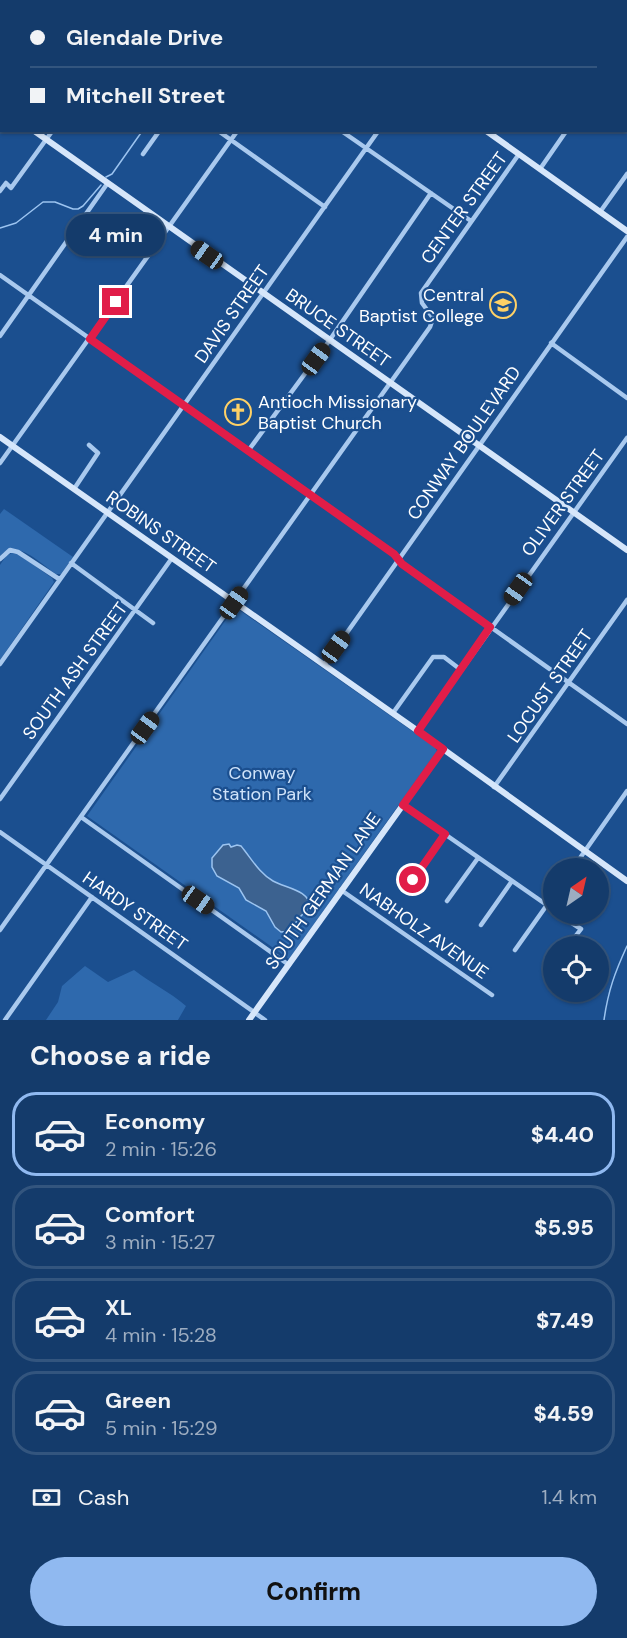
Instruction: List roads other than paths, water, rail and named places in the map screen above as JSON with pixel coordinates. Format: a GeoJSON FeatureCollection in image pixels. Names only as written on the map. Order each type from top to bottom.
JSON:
{"type":"FeatureCollection","features":[{"type":"Feature","properties":{"kind":"street","name":"BRUCE STREET"},"geometry":{"type":"LineString","coordinates":[[36,132],[627,550]]}},
{"type":"Feature","properties":{"kind":"street"},"geometry":{"type":"LineString","coordinates":[[0,191],[6,183],[11,188],[52,132]]}},
{"type":"Feature","properties":{"kind":"street"},"geometry":{"type":"LineString","coordinates":[[143,154],[159,132]]}},
{"type":"Feature","properties":{"kind":"street"},"geometry":{"type":"LineString","coordinates":[[220,132],[325,207]]}},
{"type":"Feature","properties":{"kind":"street"},"geometry":{"type":"LineString","coordinates":[[0,463],[237,132]]}},
{"type":"Feature","properties":{"kind":"street"},"geometry":{"type":"LineString","coordinates":[[343,132],[471,221]]}},
{"type":"Feature","properties":{"kind":"street","name":"DAVIS STREET"},"geometry":{"type":"LineString","coordinates":[[0,664],[378,132]]}},
{"type":"Feature","properties":{"kind":"street"},"geometry":{"type":"LineString","coordinates":[[488,132],[627,231]]}},
{"type":"Feature","properties":{"kind":"street"},"geometry":{"type":"LineString","coordinates":[[540,169],[566,132]]}},
{"type":"Feature","properties":{"kind":"street","name":"CENTER STREET"},"geometry":{"type":"LineString","coordinates":[[0,930],[433,322],[433,318],[422,303],[421,293],[519,154]]}},
{"type":"Feature","properties":{"kind":"street"},"geometry":{"type":"LineString","coordinates":[[600,212],[627,174]]}},
{"type":"Feature","properties":{"kind":"street"},"geometry":{"type":"LineString","coordinates":[[0,336],[107,184]]}},
{"type":"Feature","properties":{"kind":"street"},"geometry":{"type":"LineString","coordinates":[[248,451],[329,341],[430,193]]}},
{"type":"Feature","properties":{"kind":"street","name":"CONWAY BOULEVARD"},"geometry":{"type":"LineString","coordinates":[[324,665],[627,237]]}},
{"type":"Feature","properties":{"kind":"street"},"geometry":{"type":"LineString","coordinates":[[0,275],[394,554],[490,627],[627,724]]}},
{"type":"Feature","properties":{"kind":"street"},"geometry":{"type":"LineString","coordinates":[[551,343],[627,398]]}},
{"type":"Feature","properties":{"kind":"street","name":"ROBINS STREET"},"geometry":{"type":"LineString","coordinates":[[0,437],[393,713],[627,881]]}},
{"type":"Feature","properties":{"kind":"street","name":"OLIVER STREET"},"geometry":{"type":"LineString","coordinates":[[418,731],[627,438]]}},
{"type":"Feature","properties":{"kind":"street"},"geometry":{"type":"LineString","coordinates":[[74,489],[98,453],[89,445]]}},
{"type":"Feature","properties":{"kind":"street"},"geometry":{"type":"LineString","coordinates":[[0,559],[10,550],[18,552],[59,579]]}},
{"type":"Feature","properties":{"kind":"street","name":"SOUTH ASH STREET"},"geometry":{"type":"LineString","coordinates":[[0,799],[172,558]]}},
{"type":"Feature","properties":{"kind":"street"},"geometry":{"type":"LineString","coordinates":[[71,563],[153,623]]}},
{"type":"Feature","properties":{"kind":"street","name":"LOCUST STREET"},"geometry":{"type":"LineString","coordinates":[[494,787],[627,600]]}},
{"type":"Feature","properties":{"kind":"street"},"geometry":{"type":"LineString","coordinates":[[393,713],[433,657],[444,657],[461,670]]}},
{"type":"Feature","properties":{"kind":"street","name":"SOUTH GERMAN LANE"},"geometry":{"type":"LineString","coordinates":[[249,1020],[443,749]]}},
{"type":"Feature","properties":{"kind":"street"},"geometry":{"type":"LineString","coordinates":[[580,858],[627,791]]}},
{"type":"Feature","properties":{"kind":"street"},"geometry":{"type":"LineString","coordinates":[[403,805],[543,902]]}},
{"type":"Feature","properties":{"kind":"street"},"geometry":{"type":"LineString","coordinates":[[81,817],[289,965]]}},
{"type":"Feature","properties":{"kind":"street","name":"HARDY STREET"},"geometry":{"type":"LineString","coordinates":[[0,832],[265,1020]]}},
{"type":"Feature","properties":{"kind":"street"},"geometry":{"type":"LineString","coordinates":[[413,880],[445,834]]}},
{"type":"Feature","properties":{"kind":"street"},"geometry":{"type":"LineString","coordinates":[[447,901],[478,858]]}},
{"type":"Feature","properties":{"kind":"street"},"geometry":{"type":"LineString","coordinates":[[481,925],[512,881]]}},
{"type":"Feature","properties":{"kind":"street","name":"NABHOLZ AVENUE"},"geometry":{"type":"LineString","coordinates":[[341,890],[492,995]]}},
{"type":"Feature","properties":{"kind":"street"},"geometry":{"type":"LineString","coordinates":[[5,1020],[92,897]]}},
{"type":"Feature","properties":{"kind":"street"},"geometry":{"type":"LineString","coordinates":[[515,950],[543,911]]}},
{"type":"Feature","properties":{"kind":"street"},"geometry":{"type":"LineString","coordinates":[[573,924],[580,929],[575,936]]}},
{"type":"Feature","properties":{"kind":"waterway"},"geometry":{"type":"LineString","coordinates":[[106,177],[112,174],[142,132]]}},
{"type":"Feature","properties":{"kind":"waterway"},"geometry":{"type":"LineString","coordinates":[[0,228],[16,223],[43,202],[55,202],[78,209],[101,185]]}},
{"type":"Feature","properties":{"kind":"waterway"},"geometry":{"type":"LineString","coordinates":[[604,1020],[612,982],[627,946]]}},
{"type":"Feature","properties":{"kind":"place","name":"Central Baptist College"},"geometry":{"type":"Point","coordinates":[503,305]}},
{"type":"Feature","properties":{"kind":"place","name":"Antioch Missionary Baptist Church"},"geometry":{"type":"Point","coordinates":[238,412]}},
{"type":"Feature","properties":{"kind":"park label","name":"Conway Station Park"},"geometry":{"type":"Point","coordinates":[262,783]}}]}
